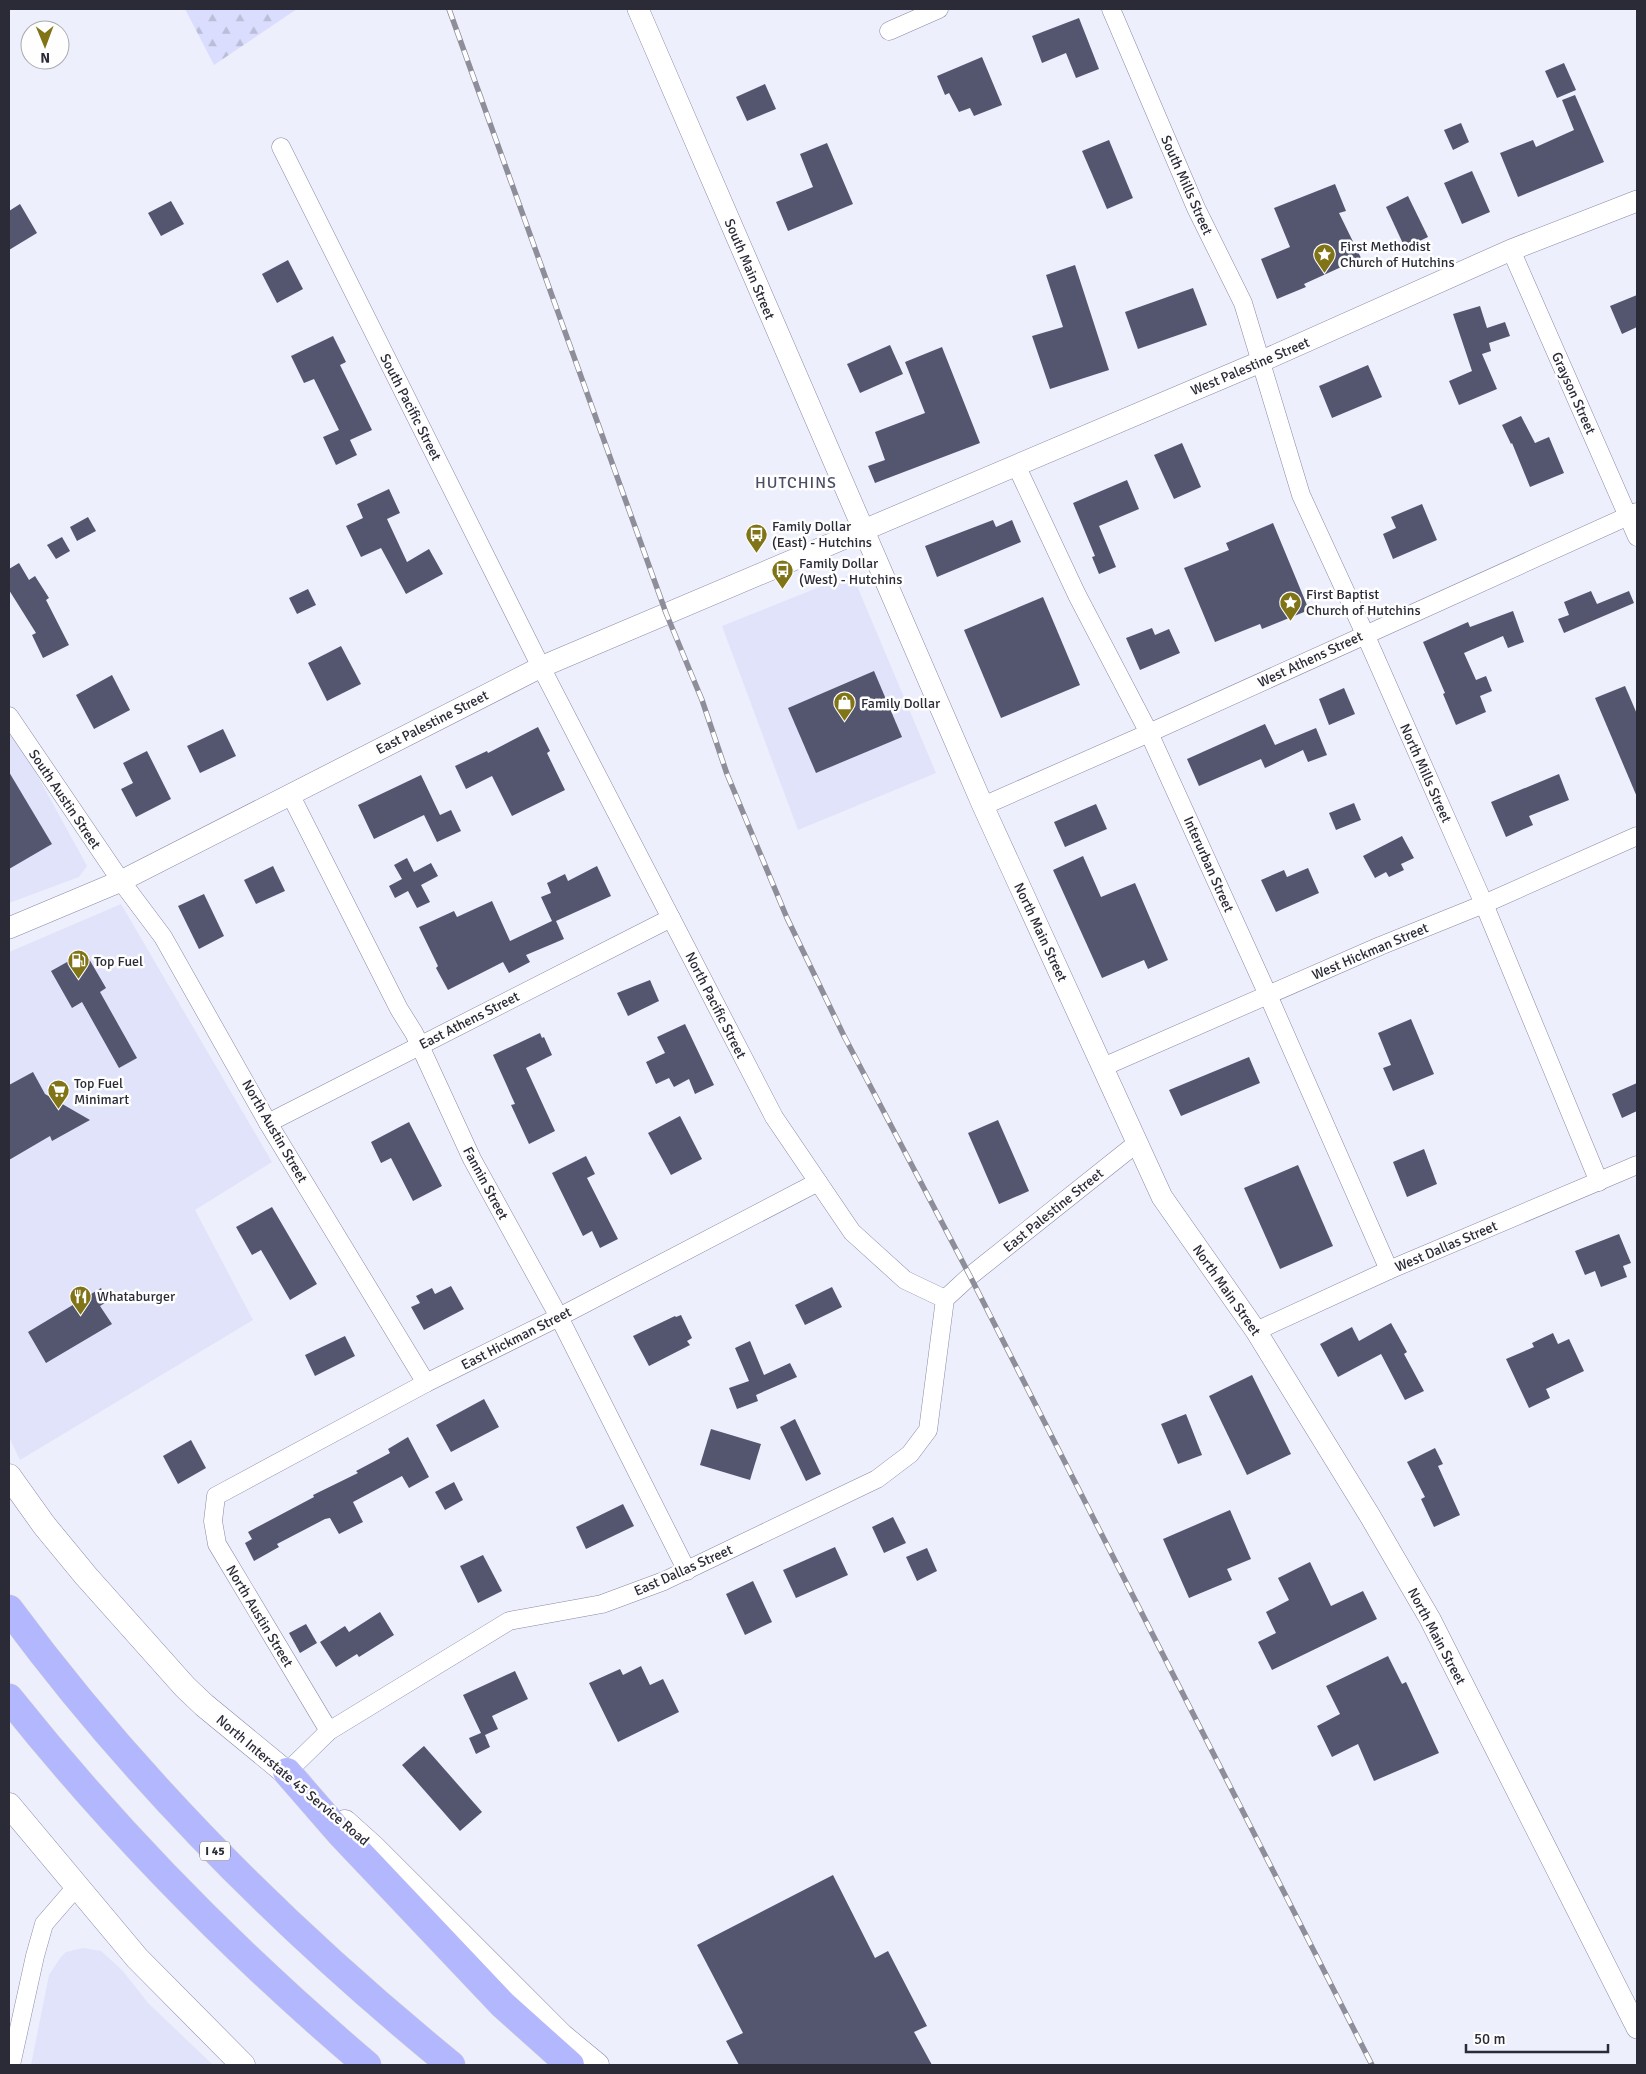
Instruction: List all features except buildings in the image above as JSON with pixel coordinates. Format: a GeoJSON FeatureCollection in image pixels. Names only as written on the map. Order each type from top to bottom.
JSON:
{"type":"FeatureCollection","features":[{"type":"Feature","properties":{"kind":"highway","name":"I 45"},"geometry":{"type":"LineString","coordinates":[[9,1609],[102,1726],[202,1838],[320,1953],[372,2000],[451,2065]]}},
{"type":"Feature","properties":{"kind":"highway"},"geometry":{"type":"LineString","coordinates":[[9,1698],[88,1794],[165,1877],[265,1975],[367,2065]]}},
{"type":"Feature","properties":{"kind":"highway"},"geometry":{"type":"LineString","coordinates":[[287,1772],[346,1839],[503,2006],[570,2065]]}},
{"type":"Feature","properties":{"kind":"main road","name":"North Interstate 45 Service Road"},"geometry":{"type":"LineString","coordinates":[[9,1476],[44,1525],[86,1576],[185,1687],[374,1848],[562,2036],[597,2065]]}},
{"type":"Feature","properties":{"kind":"main road"},"geometry":{"type":"LineString","coordinates":[[9,1805],[137,1958],[243,2065]]}},
{"type":"Feature","properties":{"kind":"street","name":"South Main Street"},"geometry":{"type":"LineString","coordinates":[[638,9],[863,530]]}},
{"type":"Feature","properties":{"kind":"street"},"geometry":{"type":"LineString","coordinates":[[889,31],[939,9]]}},
{"type":"Feature","properties":{"kind":"street","name":"South Mills Street"},"geometry":{"type":"LineString","coordinates":[[1111,9],[1196,208],[1243,303],[1260,362]]}},
{"type":"Feature","properties":{"kind":"street","name":"South Pacific Street"},"geometry":{"type":"LineString","coordinates":[[281,147],[541,667]]}},
{"type":"Feature","properties":{"kind":"street","name":"West Palestine Street"},"geometry":{"type":"LineString","coordinates":[[863,530],[1260,362],[1510,250],[1637,201]]}},
{"type":"Feature","properties":{"kind":"street","name":"Grayson Street"},"geometry":{"type":"LineString","coordinates":[[1510,250],[1633,514],[1637,537]]}},
{"type":"Feature","properties":{"kind":"street","name":"North Mills Street"},"geometry":{"type":"LineString","coordinates":[[1260,362],[1301,495],[1365,634],[1484,904],[1599,1182]]}},
{"type":"Feature","properties":{"kind":"street","name":"Interurban Street"},"geometry":{"type":"LineString","coordinates":[[1016,465],[1077,595],[1149,733],[1268,995],[1389,1270]]}},
{"type":"Feature","properties":{"kind":"street","name":"West Athens Street"},"geometry":{"type":"LineString","coordinates":[[983,806],[1633,514]]}},
{"type":"Feature","properties":{"kind":"street","name":"East Palestine Street"},"geometry":{"type":"LineString","coordinates":[[9,928],[121,881],[541,667],[863,530]]}},
{"type":"Feature","properties":{"kind":"street","name":"North Main Street"},"geometry":{"type":"LineString","coordinates":[[863,530],[983,806],[1162,1197],[1256,1331],[1430,1619],[1637,2028]]}},
{"type":"Feature","properties":{"kind":"street","name":"North Pacific Street"},"geometry":{"type":"LineString","coordinates":[[541,667],[774,1117],[852,1232],[905,1280],[945,1299]]}},
{"type":"Feature","properties":{"kind":"street","name":"South Austin Street"},"geometry":{"type":"LineString","coordinates":[[9,716],[121,881]]}},
{"type":"Feature","properties":{"kind":"street","name":"Fannin Street"},"geometry":{"type":"LineString","coordinates":[[290,794],[419,1045],[472,1159],[559,1317],[687,1571]]}},
{"type":"Feature","properties":{"kind":"street","name":"West Hickman Street"},"geometry":{"type":"LineString","coordinates":[[1103,1067],[1371,950],[1484,904],[1637,836]]}},
{"type":"Feature","properties":{"kind":"street","name":"North Austin Street"},"geometry":{"type":"LineString","coordinates":[[121,881],[163,937],[268,1122],[426,1383]]}},
{"type":"Feature","properties":{"kind":"street","name":"East Athens Street"},"geometry":{"type":"LineString","coordinates":[[268,1122],[671,918]]}},
{"type":"Feature","properties":{"kind":"street","name":"East Palestine Street"},"geometry":{"type":"LineString","coordinates":[[945,1299],[970,1276],[1137,1143]]}},
{"type":"Feature","properties":{"kind":"street","name":"West Dallas Street"},"geometry":{"type":"LineString","coordinates":[[1256,1331],[1389,1270],[1637,1165]]}},
{"type":"Feature","properties":{"kind":"street","name":"East Hickman Street"},"geometry":{"type":"LineString","coordinates":[[216,1496],[426,1383],[559,1317],[818,1182]]}},
{"type":"Feature","properties":{"kind":"street","name":"East Dallas Street"},"geometry":{"type":"LineString","coordinates":[[287,1772],[329,1731],[509,1621],[602,1604],[687,1571],[877,1479],[910,1454],[928,1430],[945,1299]]}},
{"type":"Feature","properties":{"kind":"street","name":"North Austin Street"},"geometry":{"type":"LineString","coordinates":[[216,1496],[213,1521],[217,1544],[329,1731]]}},
{"type":"Feature","properties":{"kind":"street"},"geometry":{"type":"LineString","coordinates":[[11,2065],[44,1924],[76,1887]]}},
{"type":"Feature","properties":{"kind":"shaded area"},"geometry":{"type":"Polygon","coordinates":[[[852,574],[936,773],[798,830],[722,626],[852,574]]]}},
{"type":"Feature","properties":{"kind":"shaded area"},"geometry":{"type":"Polygon","coordinates":[[[9,724],[87,866],[79,877],[9,903],[9,724]]]}},
{"type":"Feature","properties":{"kind":"shaded area"},"geometry":{"type":"Polygon","coordinates":[[[121,904],[272,1162],[195,1210],[253,1320],[20,1460],[9,1437],[9,952],[121,904]]]}},
{"type":"Feature","properties":{"kind":"shaded area"},"geometry":{"type":"Polygon","coordinates":[[[83,1948],[101,1951],[122,1970],[148,2003],[213,2065],[31,2065],[49,1975],[66,1952],[83,1948]]]}},
{"type":"Feature","properties":{"kind":"green space"},"geometry":{"type":"Polygon","coordinates":[[[185,9],[297,9],[214,65],[185,9]]]}},
{"type":"Feature","properties":{"kind":"railway"},"geometry":{"type":"LineString","coordinates":[[449,9],[666,613],[702,700],[727,774],[787,918],[844,1036],[970,1276],[1372,2065]]}},
{"type":"Feature","properties":{"kind":"place","name":"First Methodist Church of Hutchins"},"geometry":{"type":"Point","coordinates":[1324,273]}},
{"type":"Feature","properties":{"kind":"place","name":"Family Dollar (East) - Hutchins"},"geometry":{"type":"Point","coordinates":[756,553]}},
{"type":"Feature","properties":{"kind":"place","name":"Family Dollar (West) - Hutchins"},"geometry":{"type":"Point","coordinates":[783,590]}},
{"type":"Feature","properties":{"kind":"place","name":"First Baptist Church of Hutchins"},"geometry":{"type":"Point","coordinates":[1290,621]}},
{"type":"Feature","properties":{"kind":"place","name":"Family Dollar"},"geometry":{"type":"Point","coordinates":[845,722]}},
{"type":"Feature","properties":{"kind":"place","name":"Top Fuel"},"geometry":{"type":"Point","coordinates":[78,980]}},
{"type":"Feature","properties":{"kind":"place","name":"Top Fuel Minimart"},"geometry":{"type":"Point","coordinates":[58,1110]}},
{"type":"Feature","properties":{"kind":"place","name":"Whataburger"},"geometry":{"type":"Point","coordinates":[81,1315]}},
{"type":"Feature","properties":{"kind":"district","name":"HUTCHINS"},"geometry":{"type":"Point","coordinates":[796,482]}}]}
